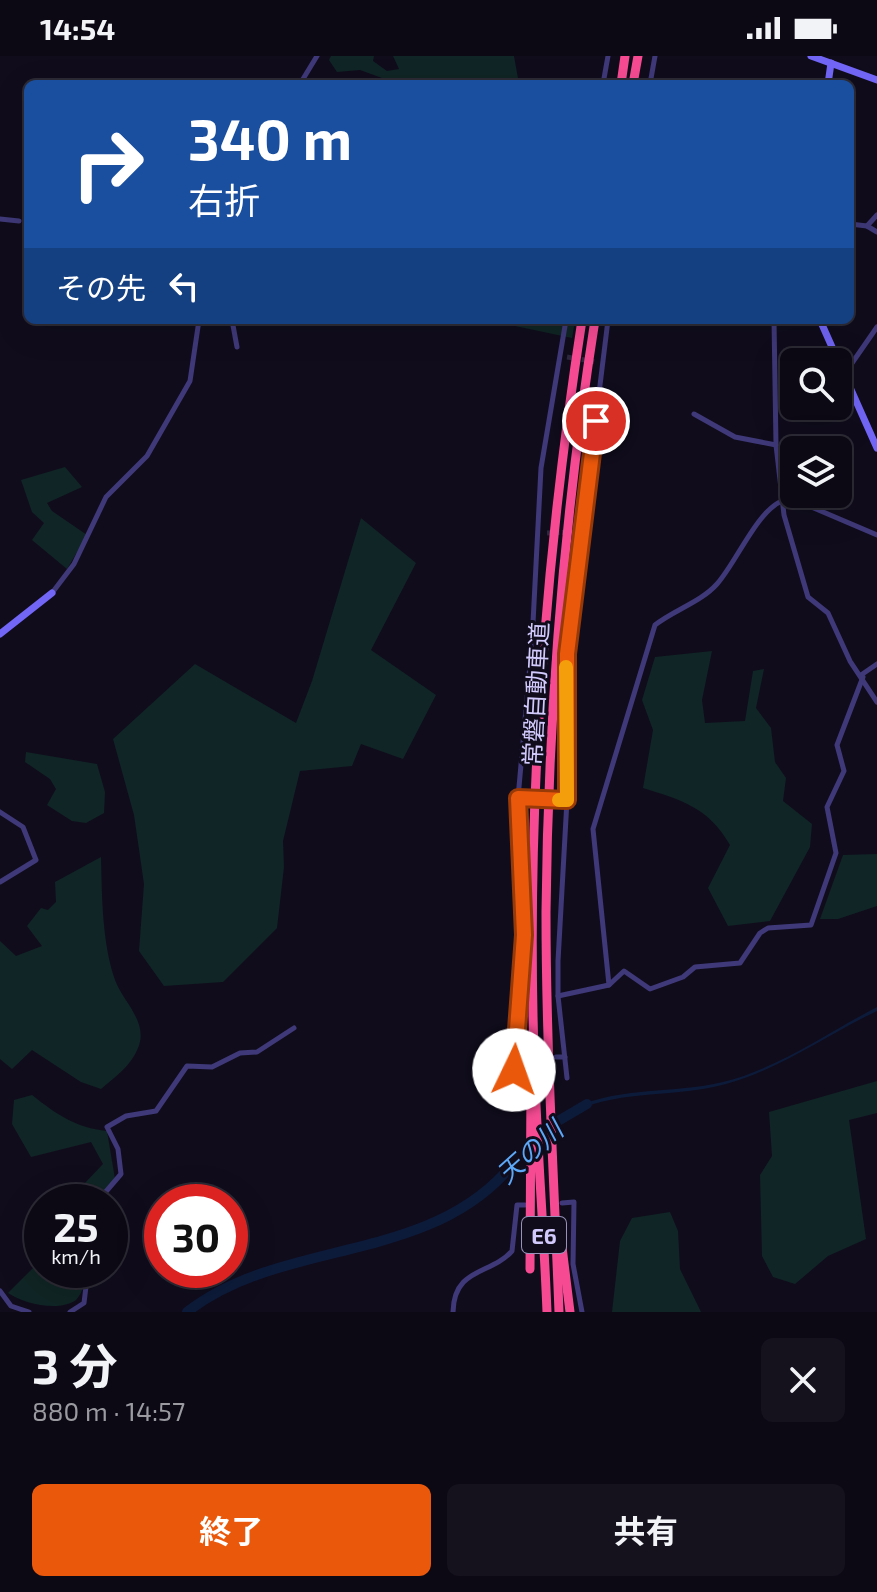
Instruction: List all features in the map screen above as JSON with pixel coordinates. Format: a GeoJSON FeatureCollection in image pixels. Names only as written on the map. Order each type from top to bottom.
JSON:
{"type":"FeatureCollection","features":[{"type":"Feature","properties":{"kind":"highway"},"geometry":{"type":"LineString","coordinates":[[622,80],[625,56]]}},
{"type":"Feature","properties":{"kind":"highway"},"geometry":{"type":"LineString","coordinates":[[634,80],[638,56]]}},
{"type":"Feature","properties":{"kind":"highway","name":"常磐自動車道"},"geometry":{"type":"LineString","coordinates":[[547,1312],[534,1124],[536,810],[547,622],[560,479],[581,324]]}},
{"type":"Feature","properties":{"kind":"highway","name":"常磐自動車道"},"geometry":{"type":"LineString","coordinates":[[559,1312],[558,1205],[550,1112],[546,910],[553,718],[573,479],[594,324]]}},
{"type":"Feature","properties":{"kind":"highway"},"geometry":{"type":"LineString","coordinates":[[530,1269],[535,1160]]}},
{"type":"Feature","properties":{"kind":"highway"},"geometry":{"type":"LineString","coordinates":[[558,1205],[570,1312]]}},
{"type":"Feature","properties":{"kind":"street"},"geometry":{"type":"LineString","coordinates":[[302,80],[317,56]]}},
{"type":"Feature","properties":{"kind":"street"},"geometry":{"type":"LineString","coordinates":[[604,80],[608,56]]}},
{"type":"Feature","properties":{"kind":"street"},"geometry":{"type":"LineString","coordinates":[[651,80],[655,56]]}},
{"type":"Feature","properties":{"kind":"street"},"geometry":{"type":"LineString","coordinates":[[811,56],[877,80]]}},
{"type":"Feature","properties":{"kind":"street"},"geometry":{"type":"LineString","coordinates":[[829,80],[831,63]]}},
{"type":"Feature","properties":{"kind":"street"},"geometry":{"type":"LineString","coordinates":[[867,226],[877,215]]}},
{"type":"Feature","properties":{"kind":"street"},"geometry":{"type":"LineString","coordinates":[[0,219],[19,221]]}},
{"type":"Feature","properties":{"kind":"street"},"geometry":{"type":"LineString","coordinates":[[854,224],[867,226],[877,232]]}},
{"type":"Feature","properties":{"kind":"street"},"geometry":{"type":"LineString","coordinates":[[0,634],[52,593],[82,549],[106,497],[147,456],[190,381],[198,324]]}},
{"type":"Feature","properties":{"kind":"street"},"geometry":{"type":"LineString","coordinates":[[233,324],[237,347]]}},
{"type":"Feature","properties":{"kind":"street"},"geometry":{"type":"LineString","coordinates":[[514,1070],[524,935],[520,798],[538,533],[546,425],[564,357],[566,324]]}},
{"type":"Feature","properties":{"kind":"street"},"geometry":{"type":"LineString","coordinates":[[567,1078],[558,996],[567,654],[579,532],[608,324]]}},
{"type":"Feature","properties":{"kind":"street"},"geometry":{"type":"LineString","coordinates":[[774,324],[776,445],[780,482]]}},
{"type":"Feature","properties":{"kind":"street"},"geometry":{"type":"LineString","coordinates":[[822,324],[832,348]]}},
{"type":"Feature","properties":{"kind":"street"},"geometry":{"type":"LineString","coordinates":[[852,363],[877,327]]}},
{"type":"Feature","properties":{"kind":"street"},"geometry":{"type":"LineString","coordinates":[[596,362],[603,365]]}},
{"type":"Feature","properties":{"kind":"street"},"geometry":{"type":"LineString","coordinates":[[852,393],[877,448]]}},
{"type":"Feature","properties":{"kind":"street"},"geometry":{"type":"LineString","coordinates":[[694,414],[735,437],[776,445]]}},
{"type":"Feature","properties":{"kind":"street"},"geometry":{"type":"LineString","coordinates":[[609,985],[593,829],[655,625],[673,611],[711,591],[766,514],[780,503]]}},
{"type":"Feature","properties":{"kind":"street"},"geometry":{"type":"LineString","coordinates":[[784,508],[808,597],[828,613],[850,661],[877,702]]}},
{"type":"Feature","properties":{"kind":"street"},"geometry":{"type":"LineString","coordinates":[[814,508],[877,535]]}},
{"type":"Feature","properties":{"kind":"street"},"geometry":{"type":"LineString","coordinates":[[538,533],[547,533]]}},
{"type":"Feature","properties":{"kind":"street"},"geometry":{"type":"LineString","coordinates":[[558,996],[609,985],[624,971],[629,971],[650,989],[683,977],[695,967],[740,963],[760,933],[768,928],[811,925],[836,853],[827,807],[844,771],[837,745],[862,676],[877,664]]}},
{"type":"Feature","properties":{"kind":"street"},"geometry":{"type":"LineString","coordinates":[[520,798],[565,800]]}},
{"type":"Feature","properties":{"kind":"street"},"geometry":{"type":"LineString","coordinates":[[0,812],[23,827],[36,860],[0,882]]}},
{"type":"Feature","properties":{"kind":"street"},"geometry":{"type":"LineString","coordinates":[[112,1184],[121,1174],[118,1149],[107,1127],[126,1116],[156,1111],[187,1066],[212,1067],[240,1053],[257,1052],[294,1028]]}},
{"type":"Feature","properties":{"kind":"street"},"geometry":{"type":"LineString","coordinates":[[556,1057],[565,1057]]}},
{"type":"Feature","properties":{"kind":"street"},"geometry":{"type":"LineString","coordinates":[[515,1058],[525,1058]]}},
{"type":"Feature","properties":{"kind":"street"},"geometry":{"type":"LineString","coordinates":[[558,1205],[574,1202],[573,1264],[582,1312]]}},
{"type":"Feature","properties":{"kind":"street"},"geometry":{"type":"LineString","coordinates":[[453,1312],[459,1289],[470,1275],[512,1251],[517,1205],[525,1205]]}},
{"type":"Feature","properties":{"kind":"street"},"geometry":{"type":"LineString","coordinates":[[70,1312],[84,1303],[86,1288]]}},
{"type":"Feature","properties":{"kind":"street"},"geometry":{"type":"LineString","coordinates":[[0,1291],[11,1306],[29,1312]]}},
{"type":"Feature","properties":{"kind":"green space"},"geometry":{"type":"Polygon","coordinates":[[[331,56],[374,56],[373,61],[387,71],[399,69],[393,56],[514,56],[518,80],[380,80],[382,78],[360,70],[337,72],[329,60],[331,56]]]}},
{"type":"Feature","properties":{"kind":"green space"},"geometry":{"type":"Polygon","coordinates":[[[506,324],[574,324],[572,338],[506,324]]]}},
{"type":"Feature","properties":{"kind":"green space"},"geometry":{"type":"Polygon","coordinates":[[[65,467],[82,487],[47,503],[52,511],[87,535],[67,569],[32,540],[44,523],[32,512],[21,480],[65,467]]]}},
{"type":"Feature","properties":{"kind":"green space"},"geometry":{"type":"Polygon","coordinates":[[[361,518],[416,563],[371,650],[436,695],[403,759],[361,744],[352,766],[300,771],[283,841],[284,867],[277,928],[223,982],[164,986],[139,951],[144,884],[134,815],[113,739],[195,664],[296,723],[312,681],[361,518]]]}},
{"type":"Feature","properties":{"kind":"green space"},"geometry":{"type":"Polygon","coordinates":[[[712,651],[702,700],[705,723],[745,721],[753,671],[764,669],[756,708],[771,728],[775,762],[786,778],[783,801],[812,824],[810,847],[770,921],[728,926],[708,888],[730,845],[722,832],[693,807],[643,788],[653,730],[642,700],[655,657],[712,651]]]}},
{"type":"Feature","properties":{"kind":"green space"},"geometry":{"type":"Polygon","coordinates":[[[26,752],[97,764],[105,792],[104,813],[86,823],[72,821],[47,805],[56,789],[50,779],[25,762],[26,752]]]}},
{"type":"Feature","properties":{"kind":"green space"},"geometry":{"type":"Polygon","coordinates":[[[877,854],[877,906],[838,919],[820,919],[843,855],[877,854]]]}},
{"type":"Feature","properties":{"kind":"green space"},"geometry":{"type":"Polygon","coordinates":[[[101,857],[107,950],[115,980],[138,1021],[140,1039],[131,1060],[101,1089],[81,1082],[32,1050],[12,1069],[0,1059],[0,941],[16,956],[42,946],[27,926],[41,908],[48,910],[56,902],[55,882],[101,857]]]}},
{"type":"Feature","properties":{"kind":"green space"},"geometry":{"type":"Polygon","coordinates":[[[877,1081],[877,1113],[849,1120],[866,1239],[828,1256],[795,1284],[773,1277],[762,1256],[760,1175],[772,1156],[769,1112],[877,1081]]]}},
{"type":"Feature","properties":{"kind":"green space"},"geometry":{"type":"Polygon","coordinates":[[[32,1095],[67,1119],[107,1131],[115,1179],[111,1184],[84,1184],[103,1164],[91,1142],[31,1157],[12,1124],[14,1100],[32,1095]]]}},
{"type":"Feature","properties":{"kind":"green space"},"geometry":{"type":"Polygon","coordinates":[[[670,1212],[678,1231],[680,1269],[701,1312],[612,1312],[620,1241],[632,1218],[670,1212]]]}},
{"type":"Feature","properties":{"kind":"green space"},"geometry":{"type":"Polygon","coordinates":[[[24,1277],[24,1288],[83,1288],[76,1300],[60,1306],[42,1305],[8,1293],[24,1277]]]}},
{"type":"Feature","properties":{"kind":"water"},"geometry":{"type":"Polygon","coordinates":[[[877,1007],[877,1011],[746,1078],[688,1091],[612,1099],[575,1111],[574,1108],[610,1096],[704,1086],[744,1076],[783,1059],[877,1007]]]}},
{"type":"Feature","properties":{"kind":"waterway","name":"天の川"},"geometry":{"type":"LineString","coordinates":[[553,1124],[587,1104]]}},
{"type":"Feature","properties":{"kind":"waterway","name":"天の川"},"geometry":{"type":"LineString","coordinates":[[187,1312],[224,1289],[265,1272],[392,1238],[433,1223],[471,1202],[505,1173]]}},
{"type":"Feature","properties":{"kind":"tunnel"},"geometry":{"type":"LineString","coordinates":[[567,357],[596,362]]}},
{"type":"Feature","properties":{"kind":"tunnel"},"geometry":{"type":"LineString","coordinates":[[547,533],[577,532]]}},
{"type":"Feature","properties":{"kind":"tunnel"},"geometry":{"type":"LineString","coordinates":[[525,1058],[551,1057]]}},
{"type":"Feature","properties":{"kind":"slow traffic"},"geometry":{"type":"LineString","coordinates":[[559,800],[567,800],[566,667]]}},
{"type":"Feature","properties":{"kind":"route"},"geometry":{"type":"LineString","coordinates":[[514,1070],[524,935],[518,798],[567,800],[567,654],[596,421]]}}]}
